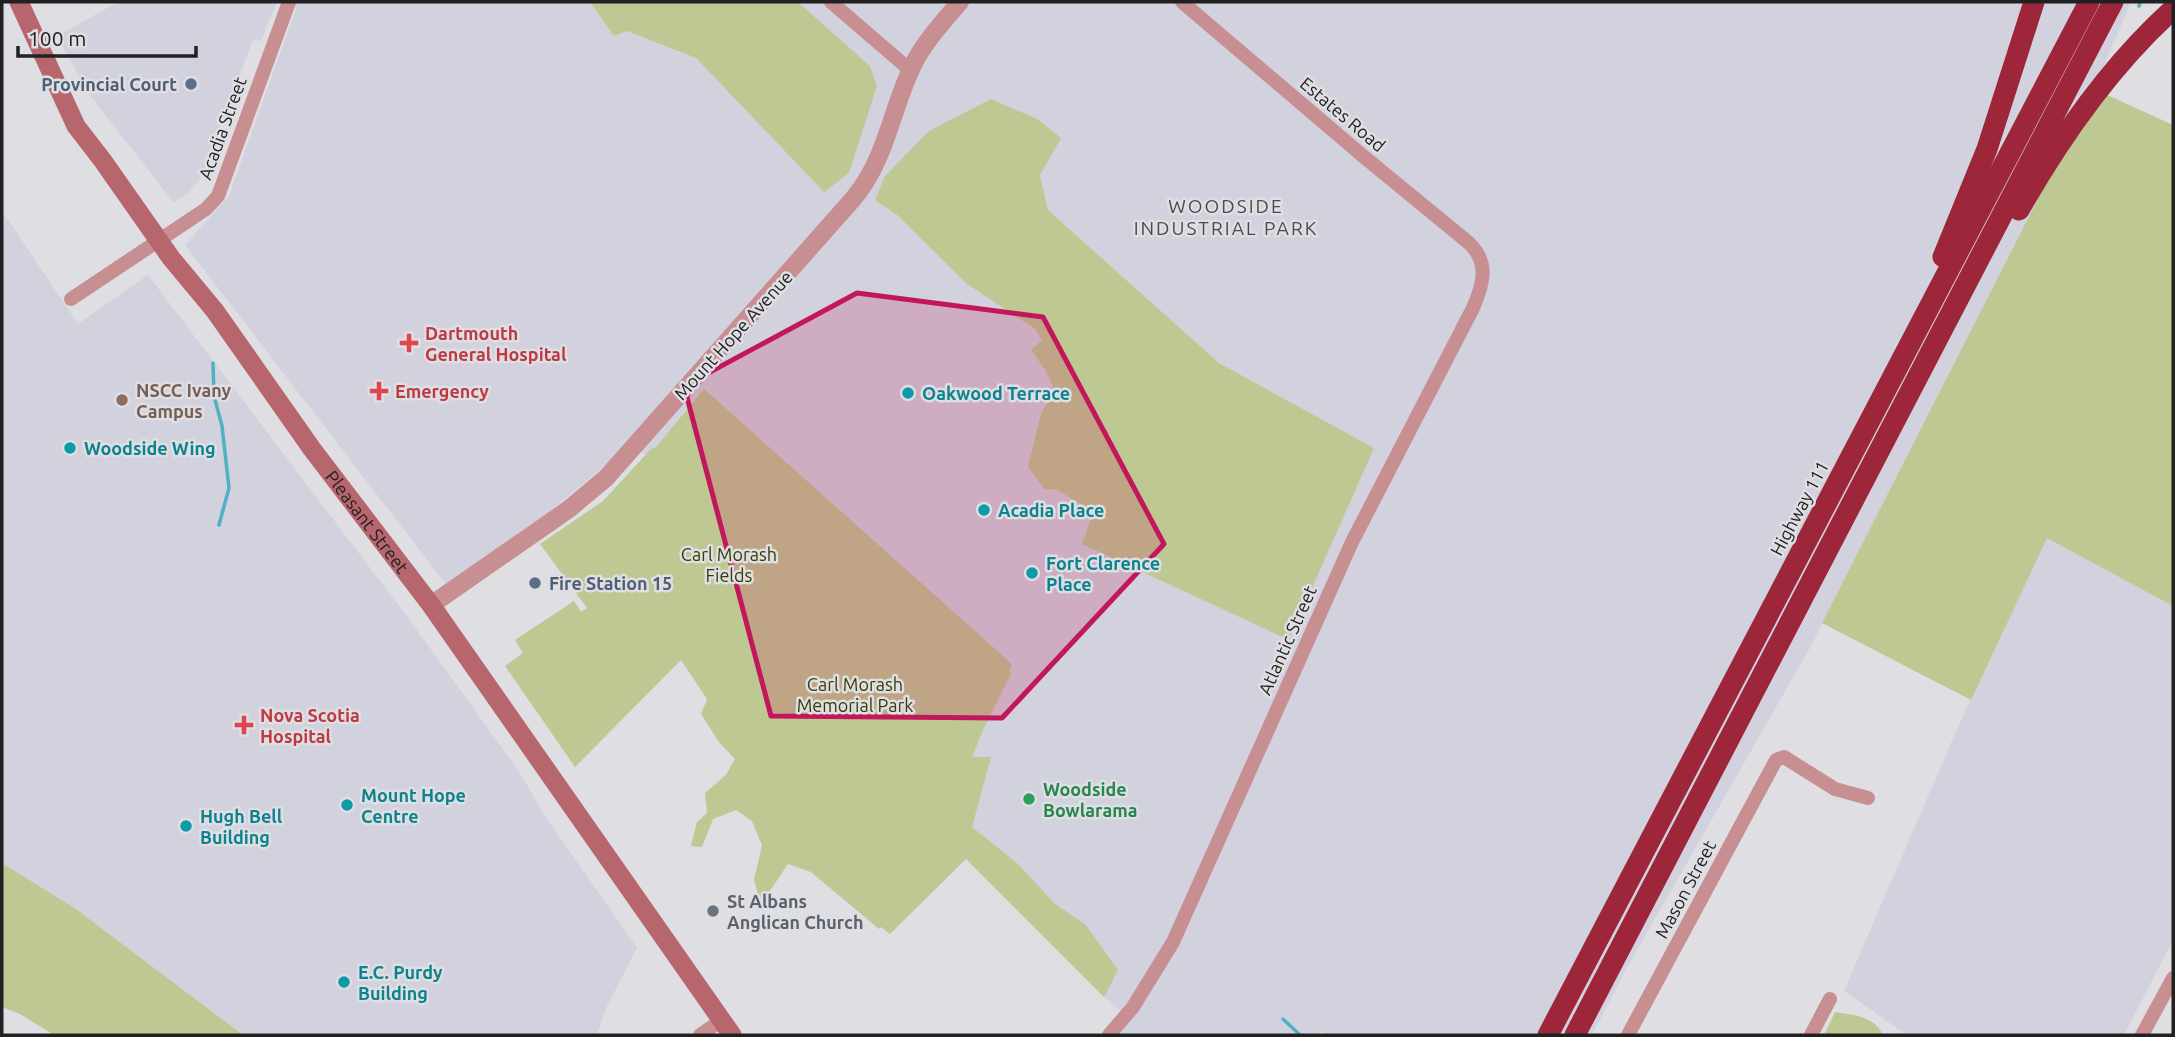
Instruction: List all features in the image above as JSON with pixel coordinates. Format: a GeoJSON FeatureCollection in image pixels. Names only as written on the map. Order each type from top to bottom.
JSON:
{"type":"FeatureCollection","features":[{"type":"Feature","properties":{"kind":"highway"},"geometry":{"type":"LineString","coordinates":[[1869,424],[1876,397],[1899,356],[1977,176],[2015,68],[2034,2]]}},
{"type":"Feature","properties":{"kind":"highway","name":"Highway 111"},"geometry":{"type":"LineString","coordinates":[[1548,1035],[2090,2]]}},
{"type":"Feature","properties":{"kind":"highway"},"geometry":{"type":"LineString","coordinates":[[1575,1035],[2113,2]]}},
{"type":"Feature","properties":{"kind":"highway"},"geometry":{"type":"LineString","coordinates":[[1821,563],[2052,155],[2111,74],[2173,9]]}},
{"type":"Feature","properties":{"kind":"main road","name":"Pleasant Street"},"geometry":{"type":"LineString","coordinates":[[19,2],[76,127],[103,160],[158,241],[215,311],[312,449],[431,605],[727,1028]]}},
{"type":"Feature","properties":{"kind":"street","name":"Acadia Street"},"geometry":{"type":"LineString","coordinates":[[71,299],[206,209],[218,195],[289,2]]}},
{"type":"Feature","properties":{"kind":"street"},"geometry":{"type":"LineString","coordinates":[[831,2],[910,70]]}},
{"type":"Feature","properties":{"kind":"street","name":"Mount Hope Avenue"},"geometry":{"type":"LineString","coordinates":[[431,605],[569,509],[606,478],[864,186],[880,157],[910,70],[919,53],[960,2]]}},
{"type":"Feature","properties":{"kind":"street","name":"Estates Road"},"geometry":{"type":"LineString","coordinates":[[1182,2],[1479,254]]}},
{"type":"Feature","properties":{"kind":"street","name":"Atlantic Street"},"geometry":{"type":"LineString","coordinates":[[1110,1035],[1133,1007],[1179,930],[1352,542],[1480,292],[1484,274],[1479,254]]}},
{"type":"Feature","properties":{"kind":"street","name":"Mason Street"},"geometry":{"type":"LineString","coordinates":[[1628,1035],[1776,760],[1784,757],[1835,789],[1868,798]]}},
{"type":"Feature","properties":{"kind":"street"},"geometry":{"type":"LineString","coordinates":[[2142,1035],[2173,978]]}},
{"type":"Feature","properties":{"kind":"street"},"geometry":{"type":"LineString","coordinates":[[1811,1035],[1830,999]]}},
{"type":"Feature","properties":{"kind":"street"},"geometry":{"type":"LineString","coordinates":[[700,1035],[727,1028]]}},
{"type":"Feature","properties":{"kind":"highlighted area"},"geometry":{"type":"Polygon","coordinates":[[[857,293],[1043,317],[1164,544],[1002,718],[771,716],[684,386],[857,293]]]}},
{"type":"Feature","properties":{"kind":"shaded area"},"geometry":{"type":"Polygon","coordinates":[[[118,2],[277,2],[261,41],[253,40],[201,178],[188,193],[174,203],[88,93],[57,36],[118,2]]]}},
{"type":"Feature","properties":{"kind":"shaded area"},"geometry":{"type":"Polygon","coordinates":[[[292,2],[590,2],[614,36],[627,31],[696,58],[824,191],[849,173],[877,86],[870,66],[798,2],[2131,2],[2094,89],[1811,646],[1624,973],[1592,1035],[1325,1035],[1323,1032],[1300,1035],[1103,1035],[1124,1014],[966,859],[704,389],[647,458],[633,442],[529,529],[448,587],[185,245],[229,196],[296,9],[292,2]],[[1040,175],[875,200],[897,215],[967,284],[1035,329],[1042,340],[1031,351],[1045,370],[1055,391],[1041,413],[1028,467],[1056,489],[1094,512],[1374,448],[1219,363],[1048,210],[1040,175]]]}},
{"type":"Feature","properties":{"kind":"shaded area","name":"Nova Scotia Hospital"},"geometry":{"type":"Polygon","coordinates":[[[2,211],[78,324],[148,275],[411,622],[518,770],[547,819],[637,948],[606,1008],[597,1035],[243,1035],[76,909],[2,863],[2,211]]]}},
{"type":"Feature","properties":{"kind":"shaded area"},"geometry":{"type":"Polygon","coordinates":[[[2047,537],[2173,606],[2173,940],[2124,1035],[1907,1035],[1844,991],[1957,729],[2047,537]]]}},
{"type":"Feature","properties":{"kind":"green space"},"geometry":{"type":"Polygon","coordinates":[[[590,2],[798,2],[870,66],[877,86],[849,173],[824,192],[696,58],[627,31],[614,36],[590,2]]]}},
{"type":"Feature","properties":{"kind":"green space"},"geometry":{"type":"Polygon","coordinates":[[[2094,89],[2173,125],[2173,606],[2047,538],[1971,700],[1822,623],[2094,89]]]}},
{"type":"Feature","properties":{"kind":"green space"},"geometry":{"type":"Polygon","coordinates":[[[991,99],[1037,119],[1061,138],[1040,175],[1048,210],[1219,363],[1374,448],[1289,640],[1082,544],[1093,512],[1056,489],[1045,490],[1028,467],[1041,413],[1055,391],[1031,350],[1042,340],[1035,329],[967,284],[897,215],[875,200],[885,176],[929,131],[991,99]]]}},
{"type":"Feature","properties":{"kind":"green space","name":"Carl Morash Memorial Park"},"geometry":{"type":"Polygon","coordinates":[[[704,389],[1012,664],[1009,671],[1012,672],[972,757],[991,757],[972,827],[1018,864],[1055,904],[1085,924],[1118,970],[1104,997],[966,859],[890,934],[881,927],[879,929],[811,872],[788,864],[761,904],[754,880],[762,845],[752,821],[736,810],[713,819],[702,847],[691,846],[697,822],[707,813],[705,793],[726,775],[735,759],[719,742],[701,714],[707,699],[681,660],[575,767],[505,666],[523,653],[515,640],[574,601],[581,612],[587,608],[540,544],[603,501],[651,449],[655,448],[704,389]]]}},
{"type":"Feature","properties":{"kind":"green space"},"geometry":{"type":"Polygon","coordinates":[[[2,863],[76,909],[243,1035],[54,1035],[20,1014],[2,1007],[2,863]]]}},
{"type":"Feature","properties":{"kind":"green space"},"geometry":{"type":"Polygon","coordinates":[[[1835,1012],[1869,1020],[1883,1035],[1824,1035],[1835,1012]]]}},
{"type":"Feature","properties":{"kind":"waterway"},"geometry":{"type":"LineString","coordinates":[[2139,6],[2140,2]]}},
{"type":"Feature","properties":{"kind":"waterway"},"geometry":{"type":"LineString","coordinates":[[213,363],[214,396],[222,426],[229,488],[219,525]]}},
{"type":"Feature","properties":{"kind":"waterway"},"geometry":{"type":"LineString","coordinates":[[1283,1019],[1300,1035]]}},
{"type":"Feature","properties":{"kind":"place","name":"Provincial Court"},"geometry":{"type":"Point","coordinates":[191,84]}},
{"type":"Feature","properties":{"kind":"place","name":"Dartmouth General Hospital"},"geometry":{"type":"Point","coordinates":[409,343]}},
{"type":"Feature","properties":{"kind":"place","name":"Emergency"},"geometry":{"type":"Point","coordinates":[379,391]}},
{"type":"Feature","properties":{"kind":"place","name":"Oakwood Terrace"},"geometry":{"type":"Point","coordinates":[908,393]}},
{"type":"Feature","properties":{"kind":"place","name":"NSCC Ivany Campus"},"geometry":{"type":"Point","coordinates":[122,400]}},
{"type":"Feature","properties":{"kind":"place","name":"Woodside Wing"},"geometry":{"type":"Point","coordinates":[70,448]}},
{"type":"Feature","properties":{"kind":"place","name":"Acadia Place"},"geometry":{"type":"Point","coordinates":[984,510]}},
{"type":"Feature","properties":{"kind":"place","name":"Fort Clarence Place"},"geometry":{"type":"Point","coordinates":[1032,573]}},
{"type":"Feature","properties":{"kind":"place","name":"Fire Station 15"},"geometry":{"type":"Point","coordinates":[535,583]}},
{"type":"Feature","properties":{"kind":"place","name":"Nova Scotia Hospital"},"geometry":{"type":"Point","coordinates":[244,725]}},
{"type":"Feature","properties":{"kind":"place","name":"Woodside Bowlarama"},"geometry":{"type":"Point","coordinates":[1029,799]}},
{"type":"Feature","properties":{"kind":"place","name":"Mount Hope Centre"},"geometry":{"type":"Point","coordinates":[347,805]}},
{"type":"Feature","properties":{"kind":"place","name":"Hugh Bell Building"},"geometry":{"type":"Point","coordinates":[186,826]}},
{"type":"Feature","properties":{"kind":"place","name":"St Albans Anglican Church"},"geometry":{"type":"Point","coordinates":[713,911]}},
{"type":"Feature","properties":{"kind":"place","name":"E.C. Purdy Building"},"geometry":{"type":"Point","coordinates":[344,982]}},
{"type":"Feature","properties":{"kind":"district","name":"WOODSIDE INDUSTRIAL PARK"},"geometry":{"type":"Point","coordinates":[1226,217]}},
{"type":"Feature","properties":{"kind":"park label","name":"Carl Morash Fields"},"geometry":{"type":"Point","coordinates":[729,564]}}]}
